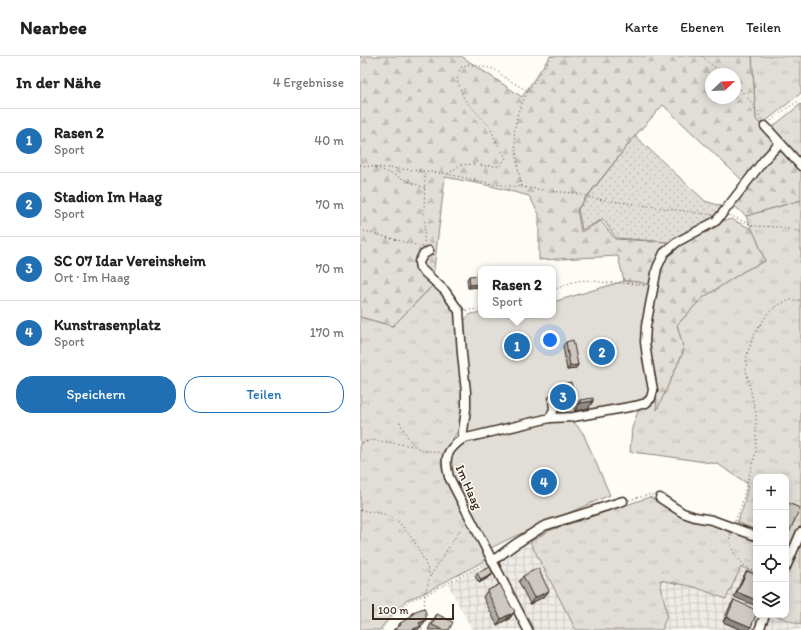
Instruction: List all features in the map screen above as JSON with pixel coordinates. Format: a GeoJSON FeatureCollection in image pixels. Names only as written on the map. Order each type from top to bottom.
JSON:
{"type":"FeatureCollection","features":[{"type":"Feature","properties":{"kind":"street"},"geometry":{"type":"LineString","coordinates":[[765,126],[801,166]]}},
{"type":"Feature","properties":{"kind":"street"},"geometry":{"type":"LineString","coordinates":[[429,251],[423,255],[419,262],[420,268],[445,291],[459,311],[466,392],[466,409],[462,439],[550,418],[573,417],[646,403],[651,398],[653,390],[645,342],[646,326],[657,268],[664,253],[678,242],[716,221],[780,142]]}},
{"type":"Feature","properties":{"kind":"street"},"geometry":{"type":"LineString","coordinates":[[550,418],[554,409],[553,400]]}},
{"type":"Feature","properties":{"kind":"street","name":"Im Haag"},"geometry":{"type":"LineString","coordinates":[[462,439],[452,446],[446,458],[448,477],[528,630]]}},
{"type":"Feature","properties":{"kind":"street"},"geometry":{"type":"LineString","coordinates":[[660,498],[683,512],[695,517],[712,520],[753,535]]}},
{"type":"Feature","properties":{"kind":"street"},"geometry":{"type":"LineString","coordinates":[[492,560],[544,526],[623,501]]}},
{"type":"Feature","properties":{"kind":"street"},"geometry":{"type":"LineString","coordinates":[[790,549],[801,532]]}},
{"type":"Feature","properties":{"kind":"street"},"geometry":{"type":"LineString","coordinates":[[759,630],[764,618]]}},
{"type":"Feature","properties":{"kind":"path"},"geometry":{"type":"LineString","coordinates":[[522,187],[518,169],[514,132],[518,112],[528,91],[552,56]]}},
{"type":"Feature","properties":{"kind":"path"},"geometry":{"type":"LineString","coordinates":[[702,56],[716,68]]}},
{"type":"Feature","properties":{"kind":"path"},"geometry":{"type":"LineString","coordinates":[[447,174],[460,165],[475,164],[500,166],[506,158],[494,139],[490,127],[464,100],[457,80],[460,68],[468,64],[494,69],[528,91]]}},
{"type":"Feature","properties":{"kind":"path"},"geometry":{"type":"LineString","coordinates":[[741,90],[751,102],[765,126],[776,116],[801,99]]}},
{"type":"Feature","properties":{"kind":"path"},"geometry":{"type":"LineString","coordinates":[[360,165],[447,174],[493,184],[574,193],[597,199],[724,212],[754,226],[780,227],[801,232]]}},
{"type":"Feature","properties":{"kind":"path"},"geometry":{"type":"LineString","coordinates":[[375,167],[425,188]]}},
{"type":"Feature","properties":{"kind":"path"},"geometry":{"type":"LineString","coordinates":[[360,230],[426,248],[424,240],[425,171]]}},
{"type":"Feature","properties":{"kind":"path"},"geometry":{"type":"LineString","coordinates":[[556,289],[583,280],[607,283],[637,284],[654,288]]}},
{"type":"Feature","properties":{"kind":"path"},"geometry":{"type":"LineString","coordinates":[[753,570],[742,563],[734,553],[729,540],[732,527],[741,507],[746,482],[756,452],[756,414],[746,370],[747,354],[754,335],[768,313],[780,304],[791,300],[801,300]]}},
{"type":"Feature","properties":{"kind":"path"},"geometry":{"type":"LineString","coordinates":[[459,311],[478,309]]}},
{"type":"Feature","properties":{"kind":"path"},"geometry":{"type":"LineString","coordinates":[[400,422],[414,446]]}},
{"type":"Feature","properties":{"kind":"path"},"geometry":{"type":"LineString","coordinates":[[360,446],[362,443],[371,440],[414,446],[422,450],[437,451],[446,458]]}},
{"type":"Feature","properties":{"kind":"path"},"geometry":{"type":"LineString","coordinates":[[623,501],[651,494],[654,498],[660,498]]}},
{"type":"Feature","properties":{"kind":"path"},"geometry":{"type":"LineString","coordinates":[[360,510],[384,514],[399,522],[414,541],[430,576]]}},
{"type":"Feature","properties":{"kind":"path"},"geometry":{"type":"LineString","coordinates":[[424,609],[425,595],[430,576],[469,517]]}},
{"type":"Feature","properties":{"kind":"path"},"geometry":{"type":"LineString","coordinates":[[382,630],[398,610],[410,600],[425,595],[492,560]]}},
{"type":"Feature","properties":{"kind":"path"},"geometry":{"type":"LineString","coordinates":[[422,630],[423,623]]}},
{"type":"Feature","properties":{"kind":"shaded area"},"geometry":{"type":"Polygon","coordinates":[[[530,542],[576,630],[472,630],[448,584],[492,560],[530,542]]]}},
{"type":"Feature","properties":{"kind":"shaded area"},"geometry":{"type":"Polygon","coordinates":[[[741,567],[753,572],[753,618],[782,618],[801,625],[801,630],[662,630],[667,614],[660,580],[695,587],[726,599],[741,567]]]}},
{"type":"Feature","properties":{"kind":"green space"},"geometry":{"type":"Polygon","coordinates":[[[360,56],[461,56],[522,97],[550,56],[752,56],[756,119],[775,142],[744,182],[663,105],[635,136],[577,209],[581,232],[601,221],[615,239],[669,242],[675,245],[717,223],[731,219],[752,229],[757,240],[765,261],[744,271],[701,299],[677,325],[684,350],[657,410],[656,390],[650,354],[649,331],[656,287],[638,282],[624,281],[618,256],[539,260],[539,214],[529,196],[491,186],[445,177],[432,286],[393,326],[360,317],[360,56]]]}},
{"type":"Feature","properties":{"kind":"green space"},"geometry":{"type":"Polygon","coordinates":[[[752,56],[801,56],[801,93],[761,125],[756,119],[752,56]]]}},
{"type":"Feature","properties":{"kind":"green space"},"geometry":{"type":"Polygon","coordinates":[[[801,104],[801,166],[771,128],[801,104]]]}},
{"type":"Feature","properties":{"kind":"green space"},"geometry":{"type":"Polygon","coordinates":[[[635,136],[705,201],[724,207],[713,219],[669,242],[616,238],[603,219],[582,230],[578,209],[635,136]]]}},
{"type":"Feature","properties":{"kind":"green space"},"geometry":{"type":"Polygon","coordinates":[[[781,147],[801,170],[801,200],[746,216],[732,204],[768,160],[781,147]]]}},
{"type":"Feature","properties":{"kind":"green space"},"geometry":{"type":"Polygon","coordinates":[[[801,200],[801,531],[789,545],[789,474],[753,474],[753,529],[737,522],[743,508],[748,484],[718,464],[630,452],[632,428],[640,406],[657,402],[657,409],[684,350],[677,325],[701,299],[744,271],[765,261],[746,216],[801,200]]]}},
{"type":"Feature","properties":{"kind":"green space"},"geometry":{"type":"Polygon","coordinates":[[[624,281],[638,282],[656,287],[649,331],[650,354],[657,402],[573,421],[583,433],[610,495],[491,548],[453,475],[450,460],[455,450],[466,439],[463,323],[468,316],[475,313],[478,313],[478,318],[556,318],[556,301],[624,281]]]}},
{"type":"Feature","properties":{"kind":"green space"},"geometry":{"type":"Polygon","coordinates":[[[432,286],[439,289],[448,301],[456,316],[464,395],[461,426],[450,443],[441,463],[486,560],[424,593],[406,600],[380,630],[360,630],[360,317],[393,326],[432,286]]]}},
{"type":"Feature","properties":{"kind":"green space"},"geometry":{"type":"Polygon","coordinates":[[[650,497],[681,514],[728,529],[753,540],[753,572],[741,567],[726,599],[695,587],[660,580],[667,614],[662,630],[576,630],[530,542],[548,531],[650,497]]]}},
{"type":"Feature","properties":{"kind":"green space"},"geometry":{"type":"Polygon","coordinates":[[[801,543],[801,625],[782,618],[789,618],[789,571],[801,543]]]}},
{"type":"Feature","properties":{"kind":"building"},"geometry":{"type":"Polygon","coordinates":[[[478,275],[478,284],[470,285],[469,276],[478,275]]]}},
{"type":"Feature","properties":{"kind":"building"},"geometry":{"type":"Polygon","coordinates":[[[573,340],[578,365],[570,366],[566,342],[573,340]]]}},
{"type":"Feature","properties":{"kind":"building"},"geometry":{"type":"Polygon","coordinates":[[[571,382],[575,401],[568,402],[568,405],[563,406],[560,392],[557,391],[556,385],[571,382]]]}},
{"type":"Feature","properties":{"kind":"building"},"geometry":{"type":"Polygon","coordinates":[[[593,398],[593,401],[580,403],[580,400],[593,398]]]}},
{"type":"Feature","properties":{"kind":"building"},"geometry":{"type":"Polygon","coordinates":[[[789,503],[800,508],[789,533],[789,503]]]}},
{"type":"Feature","properties":{"kind":"building"},"geometry":{"type":"Polygon","coordinates":[[[490,567],[493,574],[481,580],[477,573],[490,567]]]}},
{"type":"Feature","properties":{"kind":"building"},"geometry":{"type":"Polygon","coordinates":[[[538,568],[549,591],[534,598],[523,576],[538,568]]]}},
{"type":"Feature","properties":{"kind":"building"},"geometry":{"type":"Polygon","coordinates":[[[747,571],[753,574],[753,599],[737,592],[747,571]]]}},
{"type":"Feature","properties":{"kind":"building"},"geometry":{"type":"Polygon","coordinates":[[[500,584],[515,611],[511,615],[510,614],[501,619],[487,591],[500,584]]]}},
{"type":"Feature","properties":{"kind":"building"},"geometry":{"type":"Polygon","coordinates":[[[734,600],[753,609],[753,618],[755,618],[751,627],[727,617],[734,600]]]}},
{"type":"Feature","properties":{"kind":"building"},"geometry":{"type":"Polygon","coordinates":[[[424,608],[426,620],[419,623],[421,626],[411,630],[393,630],[401,625],[400,623],[414,614],[413,612],[424,608]]]}},
{"type":"Feature","properties":{"kind":"building"},"geometry":{"type":"Polygon","coordinates":[[[437,614],[453,622],[449,630],[443,630],[432,625],[437,614]]]}},
{"type":"Feature","properties":{"kind":"place","name":"Rasen 2"},"geometry":{"type":"Point","coordinates":[517,346]}},
{"type":"Feature","properties":{"kind":"place","name":"Stadion Im Haag"},"geometry":{"type":"Point","coordinates":[602,352]}},
{"type":"Feature","properties":{"kind":"place","name":"SC 07 Idar Vereinsheim"},"geometry":{"type":"Point","coordinates":[563,397]}},
{"type":"Feature","properties":{"kind":"place","name":"Kunstrasenplatz"},"geometry":{"type":"Point","coordinates":[544,482]}}]}
